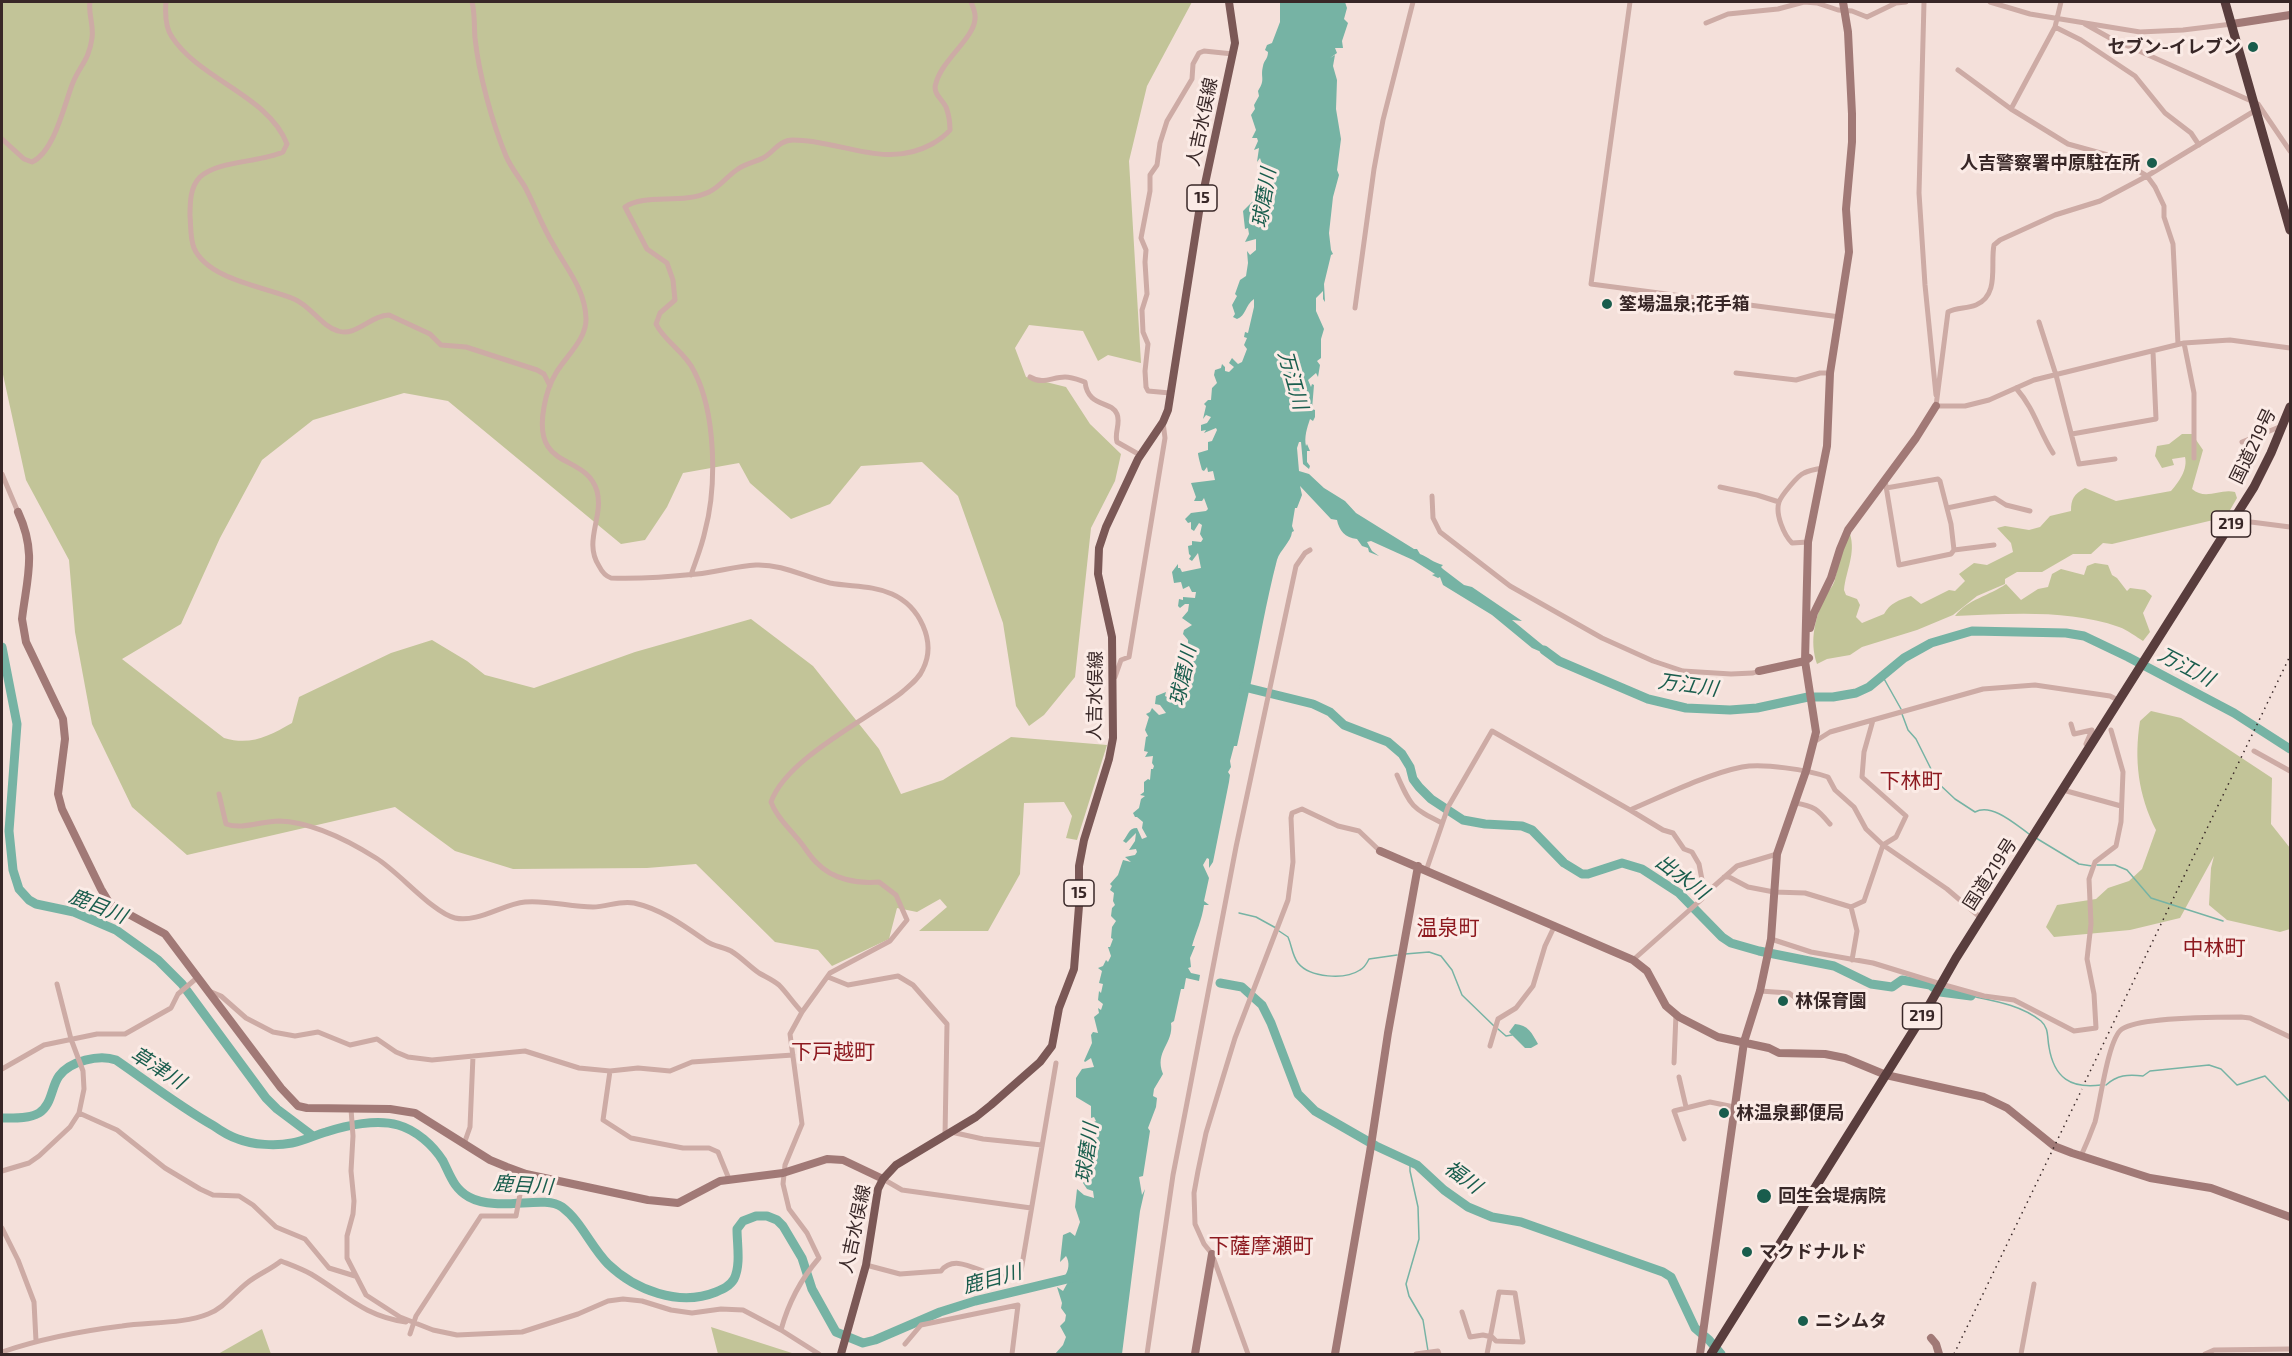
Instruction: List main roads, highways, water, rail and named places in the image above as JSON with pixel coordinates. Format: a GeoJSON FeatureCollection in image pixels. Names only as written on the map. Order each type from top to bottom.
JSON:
{"type":"FeatureCollection","features":[{"type":"Feature","properties":{"kind":"highway"},"geometry":{"type":"LineString","coordinates":[[2225,2],[2290,230]]}},
{"type":"Feature","properties":{"kind":"highway","name":"国道219号"},"geometry":{"type":"LineString","coordinates":[[1711,1354],[2234,518],[2271,453],[2290,407]]}},
{"type":"Feature","properties":{"kind":"main road","name":"人吉水俣線"},"geometry":{"type":"LineString","coordinates":[[842,1351],[866,1265],[878,1189],[883,1179],[896,1166],[991,1105],[1040,1062],[1052,1046],[1059,1008],[1074,969],[1079,906],[1079,866],[1084,840],[1109,759],[1113,738],[1112,637],[1098,574],[1099,548],[1106,527],[1140,455],[1163,422],[1170,393],[1199,212],[1235,44],[1229,2]]}},
{"type":"Feature","properties":{"kind":"water","name":"球磨川"},"geometry":{"type":"Polygon","coordinates":[[[1280,2],[1345,2],[1347,8],[1344,19],[1348,23],[1342,41],[1343,48],[1335,48],[1337,53],[1330,58],[1335,55],[1333,66],[1337,80],[1336,109],[1341,139],[1337,170],[1339,175],[1333,197],[1329,233],[1333,254],[1324,284],[1325,302],[1323,291],[1316,298],[1316,311],[1324,329],[1321,339],[1321,358],[1317,361],[1320,365],[1318,377],[1316,373],[1308,380],[1311,387],[1312,384],[1314,385],[1312,409],[1315,410],[1315,417],[1313,421],[1310,419],[1306,436],[1306,446],[1307,444],[1310,451],[1307,451],[1307,462],[1310,466],[1309,469],[1303,464],[1301,442],[1299,442],[1297,448],[1299,471],[1309,474],[1324,488],[1345,501],[1356,513],[1417,549],[1420,554],[1443,565],[1441,567],[1443,569],[1464,585],[1472,587],[1522,621],[1512,620],[1562,661],[1532,648],[1492,615],[1443,585],[1440,577],[1432,575],[1435,574],[1413,560],[1371,541],[1367,542],[1372,551],[1379,556],[1369,552],[1368,548],[1362,546],[1357,539],[1343,533],[1337,520],[1331,519],[1300,486],[1302,495],[1295,508],[1292,526],[1294,531],[1278,556],[1269,592],[1250,687],[1255,689],[1249,691],[1237,746],[1234,746],[1230,761],[1229,782],[1213,862],[1209,868],[1207,858],[1203,865],[1209,878],[1204,901],[1209,905],[1204,905],[1192,946],[1195,946],[1190,958],[1191,967],[1188,968],[1191,973],[1200,975],[1199,981],[1186,978],[1184,989],[1181,989],[1174,1021],[1171,1023],[1170,1037],[1162,1053],[1163,1074],[1154,1089],[1153,1096],[1157,1098],[1156,1107],[1148,1128],[1150,1131],[1143,1176],[1139,1177],[1142,1195],[1145,1189],[1140,1211],[1122,1354],[1055,1354],[1063,1345],[1066,1337],[1060,1326],[1065,1321],[1066,1315],[1061,1308],[1062,1303],[1057,1287],[1063,1291],[1068,1282],[1064,1277],[1068,1266],[1066,1256],[1060,1262],[1063,1235],[1070,1232],[1075,1236],[1080,1222],[1075,1207],[1077,1189],[1084,1195],[1094,1198],[1093,1191],[1087,1189],[1083,1183],[1086,1175],[1082,1169],[1093,1170],[1092,1165],[1084,1164],[1084,1157],[1090,1140],[1099,1136],[1097,1132],[1094,1133],[1092,1123],[1096,1121],[1094,1117],[1091,1118],[1091,1106],[1076,1097],[1076,1078],[1082,1069],[1094,1067],[1091,1058],[1084,1061],[1092,1043],[1091,1035],[1093,1032],[1098,1033],[1094,1017],[1099,1013],[1098,1008],[1101,1010],[1103,1004],[1098,1000],[1103,984],[1099,983],[1102,971],[1098,968],[1103,966],[1106,960],[1108,962],[1111,956],[1108,947],[1113,939],[1111,938],[1112,927],[1116,921],[1111,916],[1115,905],[1114,893],[1110,890],[1112,886],[1110,884],[1118,875],[1123,860],[1131,862],[1125,857],[1135,855],[1137,852],[1136,849],[1129,850],[1135,841],[1136,833],[1126,843],[1123,841],[1130,831],[1137,828],[1142,839],[1147,837],[1142,828],[1143,822],[1133,813],[1139,808],[1141,799],[1145,796],[1140,795],[1144,792],[1144,782],[1150,780],[1151,769],[1154,766],[1153,756],[1145,757],[1148,752],[1144,751],[1148,736],[1145,730],[1149,717],[1146,714],[1152,708],[1159,715],[1166,713],[1160,705],[1155,704],[1156,696],[1166,692],[1167,697],[1171,689],[1174,691],[1177,685],[1181,685],[1179,679],[1172,678],[1172,669],[1184,664],[1179,664],[1179,658],[1184,657],[1184,648],[1188,647],[1188,640],[1183,634],[1184,630],[1192,625],[1182,618],[1188,611],[1189,604],[1180,608],[1179,599],[1195,598],[1196,592],[1192,592],[1189,586],[1183,589],[1181,582],[1174,583],[1172,572],[1178,564],[1182,572],[1201,568],[1198,553],[1192,561],[1189,559],[1191,556],[1188,546],[1192,545],[1192,541],[1201,542],[1203,539],[1200,534],[1202,525],[1199,523],[1194,531],[1191,529],[1191,522],[1188,523],[1185,519],[1191,513],[1208,509],[1204,498],[1202,501],[1194,501],[1196,497],[1191,483],[1215,480],[1213,471],[1208,472],[1207,467],[1204,471],[1202,470],[1198,454],[1208,450],[1208,442],[1212,441],[1217,430],[1216,428],[1204,433],[1206,430],[1201,431],[1201,425],[1207,423],[1211,417],[1206,415],[1203,419],[1206,406],[1204,404],[1211,400],[1212,388],[1217,383],[1215,370],[1221,368],[1222,364],[1225,371],[1229,372],[1234,367],[1229,363],[1232,358],[1238,364],[1242,362],[1247,349],[1244,345],[1247,338],[1244,337],[1245,332],[1248,333],[1254,299],[1237,319],[1233,317],[1235,314],[1232,305],[1237,296],[1235,294],[1240,280],[1246,276],[1247,251],[1250,255],[1256,250],[1256,239],[1245,242],[1249,234],[1248,228],[1245,229],[1243,211],[1253,201],[1265,177],[1261,175],[1260,158],[1257,162],[1259,148],[1254,150],[1258,141],[1257,138],[1252,138],[1256,130],[1251,115],[1262,84],[1262,70],[1268,54],[1265,50],[1267,45],[1272,43],[1280,22],[1280,2]]]}},
{"type":"Feature","properties":{"kind":"water"},"geometry":{"type":"Polygon","coordinates":[[[1515,1024],[1532,1033],[1538,1044],[1525,1048],[1509,1032],[1515,1024]]]}},
{"type":"Feature","properties":{"kind":"waterway","name":"万江川"},"geometry":{"type":"LineString","coordinates":[[1544,650],[1559,661],[1648,699],[1686,708],[1730,710],[1757,708],[1808,697],[1833,697],[1856,693],[1869,687],[1904,658],[1931,643],[1972,631],[2066,633],[2084,636],[2128,657],[2234,713],[2290,749]]}},
{"type":"Feature","properties":{"kind":"waterway","name":"鹿目川"},"geometry":{"type":"LineString","coordinates":[[2,647],[17,724],[9,831],[13,870],[19,889],[36,904],[74,912],[116,930],[158,960],[182,984],[266,1098],[313,1136]]}},
{"type":"Feature","properties":{"kind":"waterway"},"geometry":{"type":"LineString","coordinates":[[1883,677],[1901,709]]}},
{"type":"Feature","properties":{"kind":"waterway","name":"出水川"},"geometry":{"type":"LineString","coordinates":[[1244,687],[1313,704],[1330,712],[1344,725],[1388,742],[1402,754],[1419,787],[1431,799],[1463,820],[1522,826],[1532,830],[1564,863],[1582,874],[1622,863],[1642,869],[1679,893],[1722,937],[1731,943],[1834,966],[1871,984],[1892,987],[1902,980],[1930,985],[1940,992],[1971,996]]}},
{"type":"Feature","properties":{"kind":"waterway"},"geometry":{"type":"LineString","coordinates":[[1902,714],[1908,730],[1916,739],[1938,783],[1955,799],[1975,812],[1982,810],[1996,812],[2029,834]]}},
{"type":"Feature","properties":{"kind":"waterway"},"geometry":{"type":"LineString","coordinates":[[2036,838],[2079,864],[2092,866]]}},
{"type":"Feature","properties":{"kind":"waterway"},"geometry":{"type":"LineString","coordinates":[[2097,865],[2115,865],[2127,870],[2151,898],[2223,921]]}},
{"type":"Feature","properties":{"kind":"waterway"},"geometry":{"type":"LineString","coordinates":[[1239,913],[1256,917],[1276,928]]}},
{"type":"Feature","properties":{"kind":"waterway"},"geometry":{"type":"LineString","coordinates":[[1279,931],[1288,937],[1294,957],[1303,968],[1328,976],[1354,973],[1361,969],[1369,959],[1397,955]]}},
{"type":"Feature","properties":{"kind":"waterway"},"geometry":{"type":"LineString","coordinates":[[1405,954],[1429,952],[1441,956],[1452,970],[1462,995],[1494,1026]]}},
{"type":"Feature","properties":{"kind":"waterway","name":"福川"},"geometry":{"type":"LineString","coordinates":[[1220,983],[1242,987],[1262,1005],[1298,1094],[1315,1111],[1376,1146],[1417,1165],[1444,1190],[1468,1207],[1492,1217],[1521,1222],[1663,1272],[1671,1277],[1695,1328],[1721,1354]]}},
{"type":"Feature","properties":{"kind":"waterway"},"geometry":{"type":"LineString","coordinates":[[1971,996],[2008,1004],[2041,1021],[2047,1033],[2051,1058],[2060,1074],[2073,1083],[2101,1085]]}},
{"type":"Feature","properties":{"kind":"waterway"},"geometry":{"type":"LineString","coordinates":[[1498,1029],[1506,1036],[1512,1035]]}},
{"type":"Feature","properties":{"kind":"waterway","name":"鹿目川"},"geometry":{"type":"LineString","coordinates":[[2,1118],[26,1117],[39,1113],[49,1101],[56,1080],[70,1066],[93,1058],[109,1058],[116,1060],[176,1103],[222,1132],[251,1143],[272,1145],[292,1143],[352,1125],[381,1123],[398,1125],[418,1134],[434,1149],[456,1186],[464,1194],[493,1203],[554,1203],[575,1219],[602,1257],[619,1273],[644,1288],[673,1297],[702,1296],[728,1285],[734,1279],[737,1267],[737,1229],[743,1221],[756,1216],[767,1216],[777,1220],[783,1226],[802,1258],[812,1289],[836,1332],[863,1343],[940,1312],[975,1301],[1075,1277]]}},
{"type":"Feature","properties":{"kind":"waterway"},"geometry":{"type":"LineString","coordinates":[[2106,1085],[2123,1076],[2143,1076],[2150,1071],[2209,1065],[2221,1069],[2237,1085],[2265,1076],[2290,1102]]}},
{"type":"Feature","properties":{"kind":"waterway"},"geometry":{"type":"LineString","coordinates":[[1410,1161],[1418,1207],[1419,1239],[1406,1284],[1409,1296],[1423,1320],[1428,1351]]}},
{"type":"Feature","properties":{"kind":"railway"},"geometry":{"type":"LineString","coordinates":[[2085,1082],[2290,656]]}},
{"type":"Feature","properties":{"kind":"railway"},"geometry":{"type":"LineString","coordinates":[[1954,1354],[2082,1089]]}},
{"type":"Feature","properties":{"kind":"place","name":"セブン-イレブン"},"geometry":{"type":"Point","coordinates":[2253,47]}},
{"type":"Feature","properties":{"kind":"place","name":"人吉警察署中原駐在所"},"geometry":{"type":"Point","coordinates":[2152,163]}},
{"type":"Feature","properties":{"kind":"place","name":"筌場温泉;花手箱"},"geometry":{"type":"Point","coordinates":[1607,304]}},
{"type":"Feature","properties":{"kind":"place","name":"林保育園"},"geometry":{"type":"Point","coordinates":[1783,1001]}},
{"type":"Feature","properties":{"kind":"place","name":"林温泉郵便局"},"geometry":{"type":"Point","coordinates":[1724,1113]}},
{"type":"Feature","properties":{"kind":"place","name":"回生会堤病院"},"geometry":{"type":"Point","coordinates":[1764,1196]}},
{"type":"Feature","properties":{"kind":"place","name":"マクドナルド"},"geometry":{"type":"Point","coordinates":[1747,1252]}},
{"type":"Feature","properties":{"kind":"place","name":"ニシムタ"},"geometry":{"type":"Point","coordinates":[1803,1321]}},
{"type":"Feature","properties":{"kind":"district","name":"下林町"},"geometry":{"type":"Point","coordinates":[1911,781]}},
{"type":"Feature","properties":{"kind":"district","name":"温泉町"},"geometry":{"type":"Point","coordinates":[1448,928]}},
{"type":"Feature","properties":{"kind":"district","name":"中林町"},"geometry":{"type":"Point","coordinates":[2214,948]}},
{"type":"Feature","properties":{"kind":"district","name":"下戸越町"},"geometry":{"type":"Point","coordinates":[833,1052]}},
{"type":"Feature","properties":{"kind":"district","name":"下薩摩瀬町"},"geometry":{"type":"Point","coordinates":[1261,1246]}},
{"type":"Feature","properties":{"kind":"water label","name":"草津川"},"geometry":{"type":"Point","coordinates":[158,1068]}}]}
